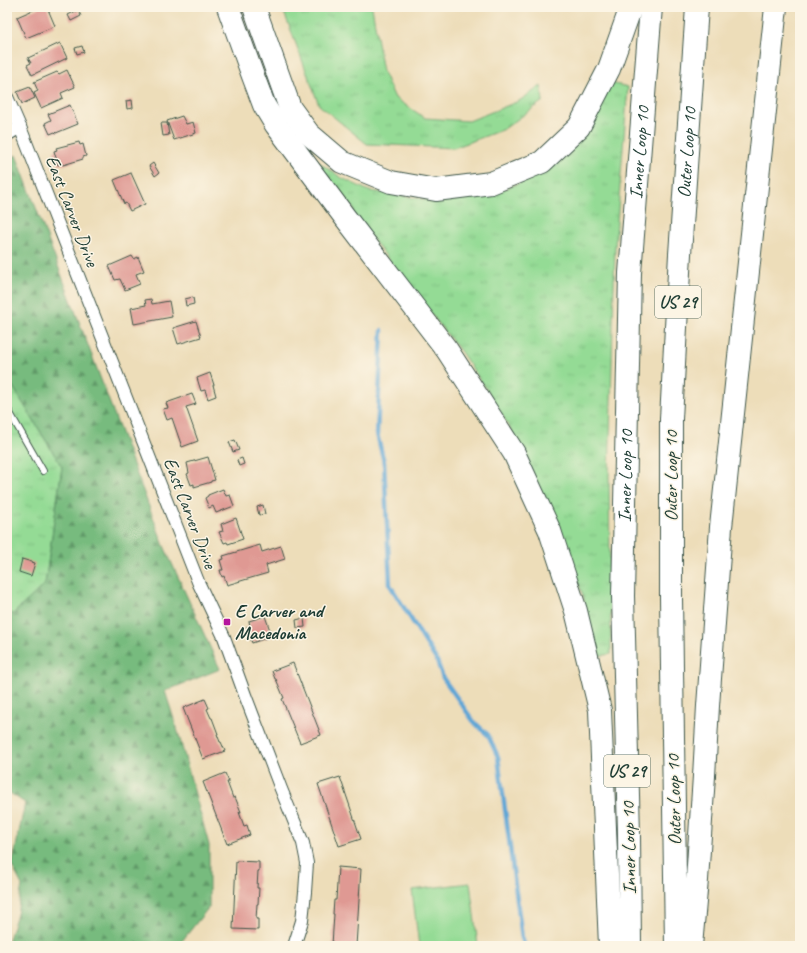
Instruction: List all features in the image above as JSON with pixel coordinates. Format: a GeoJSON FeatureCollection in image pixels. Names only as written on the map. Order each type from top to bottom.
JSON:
{"type":"FeatureCollection","features":[{"type":"Feature","properties":{"kind":"highway"},"geometry":{"type":"LineString","coordinates":[[228,7],[264,105],[276,124],[340,210],[447,350],[514,453],[550,531],[576,611],[600,710],[610,946]]}},
{"type":"Feature","properties":{"kind":"highway"},"geometry":{"type":"LineString","coordinates":[[254,7],[290,108],[309,134],[342,162],[391,182],[436,190],[491,184],[542,162],[579,127],[609,69],[631,7]]}},
{"type":"Feature","properties":{"kind":"highway","name":"Inner Loop 10"},"geometry":{"type":"LineString","coordinates":[[630,946],[629,819],[623,596],[630,273],[651,7]]}},
{"type":"Feature","properties":{"kind":"highway","name":"Outer Loop 10"},"geometry":{"type":"LineString","coordinates":[[676,946],[671,419],[680,254],[697,7]]}},
{"type":"Feature","properties":{"kind":"highway"},"geometry":{"type":"LineString","coordinates":[[691,946],[697,880],[721,527],[776,7]]}},
{"type":"Feature","properties":{"kind":"street","name":"East Carver Drive"},"geometry":{"type":"LineString","coordinates":[[7,97],[199,584],[224,637],[281,789],[303,843],[307,864],[305,892],[302,921],[294,946]]}},
{"type":"Feature","properties":{"kind":"street"},"geometry":{"type":"LineString","coordinates":[[7,135],[20,128]]}},
{"type":"Feature","properties":{"kind":"lane"},"geometry":{"type":"LineString","coordinates":[[7,408],[43,472]]}},
{"type":"Feature","properties":{"kind":"green space"},"geometry":{"type":"Polygon","coordinates":[[[282,7],[372,7],[383,72],[395,98],[425,118],[469,121],[519,101],[541,86],[543,101],[504,129],[454,148],[367,144],[319,105],[282,7]]]}},
{"type":"Feature","properties":{"kind":"green space"},"geometry":{"type":"Polygon","coordinates":[[[611,83],[628,87],[615,247],[609,476],[611,654],[597,656],[583,596],[560,530],[517,441],[493,399],[461,352],[353,214],[354,209],[315,160],[342,178],[369,191],[429,200],[455,199],[481,195],[507,188],[529,179],[611,83]]]}},
{"type":"Feature","properties":{"kind":"green space"},"geometry":{"type":"Polygon","coordinates":[[[16,155],[164,546],[220,669],[165,691],[178,732],[209,845],[209,907],[178,946],[10,946],[9,939],[17,914],[22,885],[12,866],[25,803],[7,791],[7,612],[13,614],[45,584],[62,467],[7,377],[7,160],[16,155]]]}},
{"type":"Feature","properties":{"kind":"green space"},"geometry":{"type":"Polygon","coordinates":[[[7,377],[62,467],[45,584],[13,614],[7,612],[7,377]]]}},
{"type":"Feature","properties":{"kind":"green space"},"geometry":{"type":"Polygon","coordinates":[[[470,883],[478,946],[419,946],[412,890],[470,883]]]}},
{"type":"Feature","properties":{"kind":"building"},"geometry":{"type":"Polygon","coordinates":[[[40,7],[47,7],[55,26],[26,38],[17,17],[40,7]]]}},
{"type":"Feature","properties":{"kind":"building"},"geometry":{"type":"Polygon","coordinates":[[[78,10],[81,16],[71,21],[68,15],[78,10]]]}},
{"type":"Feature","properties":{"kind":"building"},"geometry":{"type":"Polygon","coordinates":[[[60,43],[67,58],[32,75],[27,65],[31,63],[28,58],[60,43]]]}},
{"type":"Feature","properties":{"kind":"building"},"geometry":{"type":"Polygon","coordinates":[[[82,46],[84,52],[77,54],[75,48],[82,46]]]}},
{"type":"Feature","properties":{"kind":"building"},"geometry":{"type":"Polygon","coordinates":[[[67,70],[75,87],[61,93],[63,98],[41,108],[34,93],[38,91],[34,82],[57,72],[59,74],[67,70]]]}},
{"type":"Feature","properties":{"kind":"building"},"geometry":{"type":"Polygon","coordinates":[[[30,87],[35,98],[22,104],[17,92],[30,87]]]}},
{"type":"Feature","properties":{"kind":"building"},"geometry":{"type":"Polygon","coordinates":[[[132,100],[133,108],[127,109],[126,101],[132,100]]]}},
{"type":"Feature","properties":{"kind":"building"},"geometry":{"type":"Polygon","coordinates":[[[70,105],[78,124],[50,134],[45,123],[51,120],[48,114],[70,105]]]}},
{"type":"Feature","properties":{"kind":"building"},"geometry":{"type":"Polygon","coordinates":[[[182,116],[186,124],[193,122],[196,133],[174,140],[167,121],[182,116]]]}},
{"type":"Feature","properties":{"kind":"building"},"geometry":{"type":"Polygon","coordinates":[[[161,123],[167,123],[169,135],[163,136],[161,123]]]}},
{"type":"Feature","properties":{"kind":"building"},"geometry":{"type":"Polygon","coordinates":[[[79,142],[80,145],[83,144],[86,156],[83,157],[83,159],[58,165],[54,151],[57,150],[56,148],[79,142]]]}},
{"type":"Feature","properties":{"kind":"building"},"geometry":{"type":"Polygon","coordinates":[[[153,163],[159,173],[155,176],[149,166],[153,163]]]}},
{"type":"Feature","properties":{"kind":"building"},"geometry":{"type":"Polygon","coordinates":[[[131,173],[145,204],[130,211],[126,203],[124,204],[114,180],[131,173]]]}},
{"type":"Feature","properties":{"kind":"building"},"geometry":{"type":"Polygon","coordinates":[[[132,256],[134,259],[138,257],[144,271],[136,274],[140,284],[125,290],[120,279],[115,280],[109,266],[132,256]]]}},
{"type":"Feature","properties":{"kind":"building"},"geometry":{"type":"Polygon","coordinates":[[[193,297],[194,304],[186,306],[185,299],[193,297]]]}},
{"type":"Feature","properties":{"kind":"building"},"geometry":{"type":"Polygon","coordinates":[[[151,299],[152,304],[169,301],[172,317],[134,324],[131,308],[146,305],[145,300],[151,299]]]}},
{"type":"Feature","properties":{"kind":"building"},"geometry":{"type":"Polygon","coordinates":[[[196,321],[201,337],[178,344],[173,328],[196,321]]]}},
{"type":"Feature","properties":{"kind":"building"},"geometry":{"type":"Polygon","coordinates":[[[210,373],[216,396],[208,399],[205,390],[201,391],[197,378],[210,373]]]}},
{"type":"Feature","properties":{"kind":"building"},"geometry":{"type":"Polygon","coordinates":[[[192,394],[196,404],[186,407],[198,441],[182,447],[172,418],[167,420],[163,409],[168,408],[166,403],[192,394]]]}},
{"type":"Feature","properties":{"kind":"building"},"geometry":{"type":"Polygon","coordinates":[[[235,440],[239,450],[233,452],[229,442],[235,440]]]}},
{"type":"Feature","properties":{"kind":"building"},"geometry":{"type":"Polygon","coordinates":[[[208,457],[215,480],[194,487],[194,484],[191,485],[187,474],[189,473],[187,463],[208,457]]]}},
{"type":"Feature","properties":{"kind":"building"},"geometry":{"type":"Polygon","coordinates":[[[242,458],[244,464],[239,466],[237,460],[242,458]]]}},
{"type":"Feature","properties":{"kind":"building"},"geometry":{"type":"Polygon","coordinates":[[[223,489],[226,496],[230,495],[234,506],[216,513],[213,506],[209,508],[205,498],[208,495],[223,489]]]}},
{"type":"Feature","properties":{"kind":"building"},"geometry":{"type":"Polygon","coordinates":[[[263,505],[265,514],[259,515],[257,507],[263,505]]]}},
{"type":"Feature","properties":{"kind":"building"},"geometry":{"type":"Polygon","coordinates":[[[236,518],[243,539],[228,544],[227,542],[224,543],[219,532],[223,531],[221,524],[236,518]]]}},
{"type":"Feature","properties":{"kind":"building"},"geometry":{"type":"Polygon","coordinates":[[[260,545],[262,552],[281,546],[285,559],[266,565],[268,573],[227,585],[220,570],[223,570],[220,560],[224,559],[223,556],[260,545]]]}},
{"type":"Feature","properties":{"kind":"building"},"geometry":{"type":"Polygon","coordinates":[[[22,559],[35,563],[31,576],[19,572],[22,559]]]}},
{"type":"Feature","properties":{"kind":"building"},"geometry":{"type":"Polygon","coordinates":[[[265,616],[272,636],[252,643],[246,627],[250,626],[249,621],[265,616]]]}},
{"type":"Feature","properties":{"kind":"building"},"geometry":{"type":"Polygon","coordinates":[[[304,618],[305,627],[297,628],[296,620],[304,618]]]}},
{"type":"Feature","properties":{"kind":"building"},"geometry":{"type":"Polygon","coordinates":[[[293,663],[321,735],[300,743],[282,699],[284,698],[272,671],[293,663]]]}},
{"type":"Feature","properties":{"kind":"building"},"geometry":{"type":"Polygon","coordinates":[[[205,699],[209,708],[207,709],[225,751],[203,759],[183,708],[205,699]]]}},
{"type":"Feature","properties":{"kind":"building"},"geometry":{"type":"Polygon","coordinates":[[[225,773],[233,798],[235,797],[241,812],[239,812],[244,826],[247,825],[250,835],[227,844],[203,782],[225,773]]]}},
{"type":"Feature","properties":{"kind":"building"},"geometry":{"type":"Polygon","coordinates":[[[340,777],[361,839],[339,846],[318,784],[340,777]]]}},
{"type":"Feature","properties":{"kind":"building"},"geometry":{"type":"Polygon","coordinates":[[[236,861],[259,862],[257,888],[259,888],[256,919],[258,919],[258,930],[233,929],[236,861]]]}},
{"type":"Feature","properties":{"kind":"building"},"geometry":{"type":"Polygon","coordinates":[[[338,867],[361,869],[356,946],[332,945],[334,900],[336,900],[338,867]]]}},
{"type":"Feature","properties":{"kind":"waterway"},"geometry":{"type":"LineString","coordinates":[[382,330],[377,434],[384,462],[390,585],[437,661],[443,678],[474,722],[488,735],[498,757],[522,938],[525,946]]}},
{"type":"Feature","properties":{"kind":"place","name":"E Carver and Macedonia"},"geometry":{"type":"Point","coordinates":[227,622]}}]}
